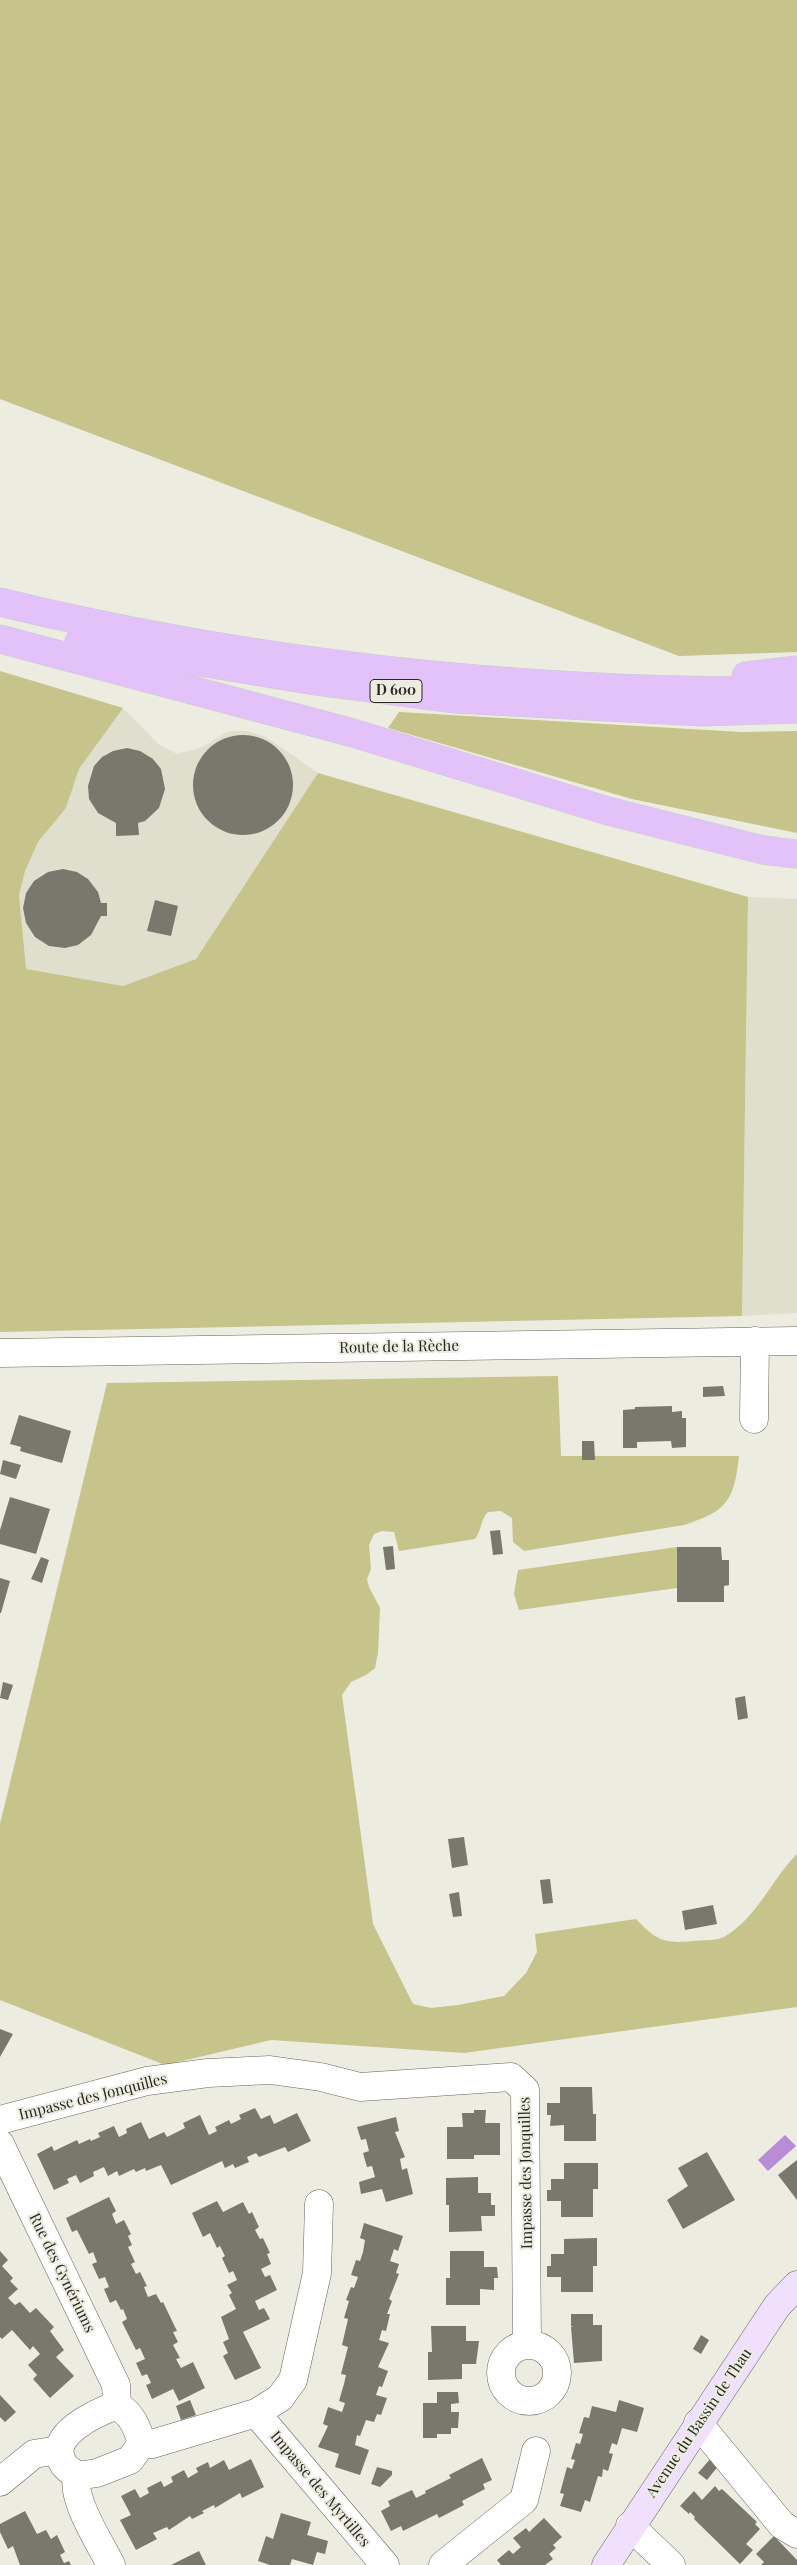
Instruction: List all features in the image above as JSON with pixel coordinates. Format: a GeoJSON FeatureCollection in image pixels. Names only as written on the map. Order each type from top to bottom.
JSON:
{"type":"FeatureCollection","features":[{"type":"Feature","properties":{"kind":"main road","name":"D 600"},"geometry":{"type":"LineString","coordinates":[[0,602],[209,645],[309,660],[565,685],[692,692],[797,691]]}},
{"type":"Feature","properties":{"kind":"main road","name":"D 600"},"geometry":{"type":"LineString","coordinates":[[0,624],[62,639],[192,662],[309,680],[456,699],[702,712],[797,709]]}},
{"type":"Feature","properties":{"kind":"main road"},"geometry":{"type":"LineString","coordinates":[[0,639],[353,733],[608,811],[763,850],[797,854]]}},
{"type":"Feature","properties":{"kind":"main road"},"geometry":{"type":"LineString","coordinates":[[565,685],[675,677],[749,676],[797,670]]}},
{"type":"Feature","properties":{"kind":"main road","name":"Avenue du Bassin de Thau"},"geometry":{"type":"LineString","coordinates":[[606,2565],[777,2306],[797,2285]]}},
{"type":"Feature","properties":{"kind":"street","name":"Route de la Rèche"},"geometry":{"type":"LineString","coordinates":[[0,1353],[797,1340]]}},
{"type":"Feature","properties":{"kind":"street"},"geometry":{"type":"LineString","coordinates":[[754,1419],[755,1341]]}},
{"type":"Feature","properties":{"kind":"street","name":"Impasse des Jonquilles"},"geometry":{"type":"LineString","coordinates":[[0,2120],[147,2081],[208,2073],[270,2070],[322,2077],[360,2088],[511,2077],[525,2090],[528,2344]]}},
{"type":"Feature","properties":{"kind":"street","name":"Rue des Gynériums"},"geometry":{"type":"LineString","coordinates":[[0,2144],[116,2384],[117,2405]]}},
{"type":"Feature","properties":{"kind":"street"},"geometry":{"type":"LineString","coordinates":[[142,2442],[152,2444],[256,2413],[280,2398],[293,2380],[317,2273],[319,2204]]}},
{"type":"Feature","properties":{"kind":"street"},"geometry":{"type":"LineString","coordinates":[[117,2405],[128,2412],[134,2420],[142,2442],[130,2460],[97,2473],[77,2476],[63,2464],[58,2450],[62,2439],[87,2419],[117,2405]]}},
{"type":"Feature","properties":{"kind":"street","name":"Impasse des Myrtilles"},"geometry":{"type":"LineString","coordinates":[[256,2413],[385,2565]]}},
{"type":"Feature","properties":{"kind":"street"},"geometry":{"type":"LineString","coordinates":[[698,2423],[782,2525],[797,2534]]}},
{"type":"Feature","properties":{"kind":"street"},"geometry":{"type":"LineString","coordinates":[[0,2482],[34,2454],[58,2450]]}},
{"type":"Feature","properties":{"kind":"street"},"geometry":{"type":"LineString","coordinates":[[443,2565],[524,2500],[536,2451]]}},
{"type":"Feature","properties":{"kind":"street"},"geometry":{"type":"LineString","coordinates":[[77,2476],[75,2483],[81,2504],[111,2565]]}},
{"type":"Feature","properties":{"kind":"street"},"geometry":{"type":"LineString","coordinates":[[630,2526],[671,2565]]}},
{"type":"Feature","properties":{"kind":"shaded area"},"geometry":{"type":"Polygon","coordinates":[[[0,0],[797,0],[797,652],[679,656],[0,399],[0,0]]]}},
{"type":"Feature","properties":{"kind":"shaded area"},"geometry":{"type":"Polygon","coordinates":[[[0,671],[123,708],[79,769],[66,808],[38,842],[25,871],[19,895],[26,969],[123,986],[196,959],[318,773],[748,897],[742,1316],[0,1332],[0,671]]]}},
{"type":"Feature","properties":{"kind":"shaded area"},"geometry":{"type":"Polygon","coordinates":[[[123,708],[158,744],[177,754],[200,748],[229,731],[247,731],[266,737],[318,773],[196,959],[123,986],[25,969],[19,895],[25,871],[38,842],[66,808],[79,769],[123,708]]]}},
{"type":"Feature","properties":{"kind":"shaded area"},"geometry":{"type":"Polygon","coordinates":[[[399,712],[741,732],[797,731],[797,833],[632,799],[388,728],[399,712]]]}},
{"type":"Feature","properties":{"kind":"shaded area"},"geometry":{"type":"Polygon","coordinates":[[[748,897],[797,899],[797,1313],[742,1316],[748,897]]]}},
{"type":"Feature","properties":{"kind":"shaded area"},"geometry":{"type":"Polygon","coordinates":[[[558,1376],[561,1456],[739,1456],[731,1493],[719,1509],[699,1520],[684,1525],[524,1551],[513,1542],[512,1518],[501,1511],[488,1512],[475,1539],[399,1551],[394,1532],[382,1531],[374,1534],[369,1545],[371,1569],[367,1579],[380,1608],[378,1653],[375,1668],[366,1675],[351,1682],[342,1695],[373,1924],[413,2004],[431,2008],[458,2005],[504,1996],[526,1973],[537,1952],[535,1934],[636,1919],[649,1932],[667,1941],[683,1942],[724,1937],[746,1920],[797,1854],[797,2007],[464,2053],[271,2040],[165,2065],[0,2000],[0,1824],[107,1383],[558,1376]]]}},
{"type":"Feature","properties":{"kind":"shaded area"},"geometry":{"type":"Polygon","coordinates":[[[677,1547],[677,1588],[519,1610],[514,1594],[518,1570],[677,1547]]]}},
{"type":"Feature","properties":{"kind":"shaded area"},"geometry":{"type":"Polygon","coordinates":[[[785,2135],[796,2146],[768,2171],[758,2160],[785,2135]]]}},
{"type":"Feature","properties":{"kind":"building"},"geometry":{"type":"Polygon","coordinates":[[[243,735],[262,738],[279,749],[290,766],[293,785],[290,804],[279,821],[262,832],[243,835],[224,832],[207,821],[196,804],[193,785],[196,766],[207,749],[224,738],[243,735]]]}},
{"type":"Feature","properties":{"kind":"building"},"geometry":{"type":"Polygon","coordinates":[[[127,748],[140,751],[153,759],[161,769],[165,789],[159,808],[145,821],[138,823],[139,835],[116,836],[116,823],[98,813],[89,799],[88,786],[94,766],[102,757],[113,751],[127,748]]]}},
{"type":"Feature","properties":{"kind":"building"},"geometry":{"type":"Polygon","coordinates":[[[63,869],[77,872],[88,879],[98,892],[101,903],[107,903],[107,916],[101,916],[91,935],[78,945],[65,948],[49,946],[35,937],[26,923],[23,908],[26,893],[34,881],[48,872],[63,869]]]}},
{"type":"Feature","properties":{"kind":"building"},"geometry":{"type":"Polygon","coordinates":[[[155,900],[178,906],[171,936],[147,931],[155,900]]]}},
{"type":"Feature","properties":{"kind":"building"},"geometry":{"type":"Polygon","coordinates":[[[723,1386],[725,1396],[703,1397],[703,1387],[723,1386]]]}},
{"type":"Feature","properties":{"kind":"building"},"geometry":{"type":"Polygon","coordinates":[[[672,1406],[672,1412],[682,1411],[682,1418],[686,1418],[686,1447],[672,1448],[671,1441],[637,1442],[637,1448],[623,1448],[623,1410],[635,1409],[635,1407],[672,1406]]]}},
{"type":"Feature","properties":{"kind":"building"},"geometry":{"type":"Polygon","coordinates":[[[19,1415],[71,1431],[62,1463],[20,1451],[21,1447],[10,1444],[19,1415]]]}},
{"type":"Feature","properties":{"kind":"building"},"geometry":{"type":"Polygon","coordinates":[[[582,1441],[594,1441],[595,1460],[582,1460],[582,1441]]]}},
{"type":"Feature","properties":{"kind":"building"},"geometry":{"type":"Polygon","coordinates":[[[3,1460],[21,1465],[16,1479],[0,1474],[3,1460]]]}},
{"type":"Feature","properties":{"kind":"building"},"geometry":{"type":"Polygon","coordinates":[[[10,1497],[50,1509],[36,1554],[0,1544],[0,1530],[10,1497]]]}},
{"type":"Feature","properties":{"kind":"building"},"geometry":{"type":"Polygon","coordinates":[[[500,1530],[503,1554],[493,1555],[490,1531],[500,1530]]]}},
{"type":"Feature","properties":{"kind":"building"},"geometry":{"type":"Polygon","coordinates":[[[393,1546],[395,1569],[386,1570],[383,1547],[393,1546]]]}},
{"type":"Feature","properties":{"kind":"building"},"geometry":{"type":"Polygon","coordinates":[[[677,1547],[721,1547],[722,1560],[729,1560],[729,1585],[724,1586],[724,1602],[677,1602],[677,1547]]]}},
{"type":"Feature","properties":{"kind":"building"},"geometry":{"type":"Polygon","coordinates":[[[41,1557],[49,1560],[42,1583],[31,1579],[41,1557]]]}},
{"type":"Feature","properties":{"kind":"building"},"geometry":{"type":"Polygon","coordinates":[[[0,1578],[10,1581],[1,1613],[0,1613],[0,1578]]]}},
{"type":"Feature","properties":{"kind":"building"},"geometry":{"type":"Polygon","coordinates":[[[3,1682],[13,1685],[8,1700],[0,1698],[3,1682]]]}},
{"type":"Feature","properties":{"kind":"building"},"geometry":{"type":"Polygon","coordinates":[[[745,1696],[748,1718],[738,1720],[735,1698],[745,1696]]]}},
{"type":"Feature","properties":{"kind":"building"},"geometry":{"type":"Polygon","coordinates":[[[464,1837],[468,1865],[452,1868],[448,1839],[464,1837]]]}},
{"type":"Feature","properties":{"kind":"building"},"geometry":{"type":"Polygon","coordinates":[[[550,1879],[553,1903],[543,1904],[540,1880],[550,1879]]]}},
{"type":"Feature","properties":{"kind":"building"},"geometry":{"type":"Polygon","coordinates":[[[459,1892],[462,1916],[453,1917],[449,1894],[459,1892]]]}},
{"type":"Feature","properties":{"kind":"building"},"geometry":{"type":"Polygon","coordinates":[[[713,1905],[717,1924],[685,1930],[682,1911],[713,1905]]]}},
{"type":"Feature","properties":{"kind":"building"},"geometry":{"type":"Polygon","coordinates":[[[0,2029],[13,2034],[0,2057],[0,2029]]]}},
{"type":"Feature","properties":{"kind":"building"},"geometry":{"type":"Polygon","coordinates":[[[560,2087],[592,2087],[593,2114],[596,2114],[596,2141],[564,2141],[564,2125],[550,2126],[551,2115],[547,2115],[547,2103],[560,2103],[560,2087]]]}},
{"type":"Feature","properties":{"kind":"building"},"geometry":{"type":"Polygon","coordinates":[[[255,2108],[261,2119],[270,2115],[274,2124],[297,2113],[311,2141],[288,2152],[285,2147],[259,2157],[256,2153],[247,2157],[249,2162],[235,2168],[233,2164],[225,2168],[222,2161],[171,2185],[161,2165],[146,2171],[145,2168],[136,2172],[134,2169],[119,2176],[117,2171],[108,2176],[104,2167],[93,2172],[94,2176],[80,2183],[76,2175],[67,2179],[69,2183],[54,2190],[37,2154],[52,2146],[54,2151],[77,2140],[79,2144],[90,2139],[91,2141],[100,2137],[98,2133],[114,2126],[119,2137],[127,2133],[126,2129],[141,2122],[149,2139],[164,2132],[167,2137],[185,2128],[183,2123],[200,2115],[209,2135],[217,2131],[215,2127],[229,2120],[231,2124],[241,2119],[239,2115],[255,2108]]]}},
{"type":"Feature","properties":{"kind":"building"},"geometry":{"type":"Polygon","coordinates":[[[474,2110],[486,2110],[485,2123],[500,2123],[500,2155],[474,2155],[474,2159],[447,2159],[447,2127],[463,2127],[462,2113],[474,2113],[474,2110]]]}},
{"type":"Feature","properties":{"kind":"building"},"geometry":{"type":"Polygon","coordinates":[[[396,2117],[399,2131],[395,2132],[405,2157],[400,2159],[402,2170],[407,2168],[413,2194],[386,2202],[382,2189],[361,2194],[359,2182],[375,2177],[372,2166],[367,2167],[363,2153],[369,2151],[366,2139],[361,2140],[357,2127],[396,2117]]]}},
{"type":"Feature","properties":{"kind":"building"},"geometry":{"type":"Polygon","coordinates":[[[707,2152],[735,2200],[683,2229],[667,2200],[688,2186],[678,2168],[707,2152]]]}},
{"type":"Feature","properties":{"kind":"building"},"geometry":{"type":"Polygon","coordinates":[[[797,2160],[797,2200],[778,2175],[797,2160]]]}},
{"type":"Feature","properties":{"kind":"building"},"geometry":{"type":"Polygon","coordinates":[[[564,2163],[598,2163],[598,2189],[593,2189],[593,2217],[561,2217],[561,2201],[547,2201],[547,2190],[551,2190],[551,2179],[564,2179],[564,2163]]]}},
{"type":"Feature","properties":{"kind":"building"},"geometry":{"type":"Polygon","coordinates":[[[478,2177],[478,2193],[491,2193],[491,2205],[495,2205],[495,2216],[481,2216],[482,2231],[449,2232],[446,2178],[478,2177]]]}},
{"type":"Feature","properties":{"kind":"building"},"geometry":{"type":"Polygon","coordinates":[[[109,2197],[116,2211],[112,2214],[116,2224],[124,2220],[131,2234],[128,2236],[132,2245],[128,2247],[135,2262],[131,2264],[136,2274],[140,2272],[147,2286],[144,2287],[148,2297],[156,2294],[161,2303],[163,2302],[177,2331],[173,2332],[178,2342],[173,2345],[180,2358],[176,2359],[181,2368],[193,2362],[205,2388],[179,2401],[173,2389],[152,2399],[146,2385],[151,2383],[147,2374],[142,2376],[136,2363],[145,2359],[140,2348],[136,2350],[122,2322],[127,2319],[123,2309],[121,2310],[116,2300],[110,2303],[104,2289],[109,2287],[105,2277],[99,2279],[92,2264],[97,2262],[93,2252],[89,2254],[77,2230],[72,2232],[66,2218],[109,2197]]]}},
{"type":"Feature","properties":{"kind":"building"},"geometry":{"type":"Polygon","coordinates":[[[217,2201],[223,2212],[243,2202],[249,2214],[252,2212],[259,2227],[255,2230],[260,2239],[263,2238],[270,2253],[267,2254],[271,2264],[261,2269],[265,2277],[270,2275],[277,2290],[255,2301],[259,2310],[264,2308],[270,2319],[243,2332],[261,2368],[235,2380],[223,2356],[228,2353],[223,2342],[229,2339],[221,2317],[236,2309],[229,2295],[232,2293],[227,2285],[237,2280],[233,2271],[229,2273],[222,2258],[225,2256],[220,2246],[217,2248],[210,2233],[203,2237],[192,2213],[217,2201]]]}},
{"type":"Feature","properties":{"kind":"building"},"geometry":{"type":"Polygon","coordinates":[[[364,2223],[403,2236],[398,2251],[394,2249],[390,2261],[399,2264],[396,2273],[399,2274],[389,2299],[392,2301],[387,2314],[390,2314],[386,2331],[382,2330],[379,2340],[389,2343],[378,2367],[388,2371],[382,2387],[379,2386],[376,2395],[387,2398],[381,2415],[377,2414],[374,2422],[366,2420],[360,2436],[357,2435],[355,2445],[369,2450],[360,2475],[335,2467],[339,2454],[318,2447],[328,2426],[323,2424],[328,2407],[342,2412],[345,2403],[339,2401],[346,2375],[341,2374],[348,2347],[342,2345],[348,2319],[344,2318],[349,2301],[346,2300],[351,2287],[354,2288],[358,2277],[351,2275],[356,2260],[360,2261],[363,2252],[365,2240],[360,2238],[364,2223]]]}},
{"type":"Feature","properties":{"kind":"building"},"geometry":{"type":"Polygon","coordinates":[[[597,2238],[597,2266],[593,2266],[593,2292],[561,2292],[561,2277],[547,2277],[547,2266],[551,2266],[551,2254],[564,2254],[564,2239],[597,2238]]]}},
{"type":"Feature","properties":{"kind":"building"},"geometry":{"type":"Polygon","coordinates":[[[0,2251],[8,2260],[2,2266],[13,2278],[10,2281],[18,2289],[8,2298],[15,2305],[20,2302],[30,2313],[36,2308],[54,2327],[50,2331],[64,2350],[56,2357],[74,2376],[50,2398],[33,2379],[37,2375],[28,2365],[40,2354],[33,2346],[30,2350],[12,2330],[2,2339],[0,2337],[0,2251]]]}},
{"type":"Feature","properties":{"kind":"building"},"geometry":{"type":"Polygon","coordinates":[[[450,2251],[484,2251],[484,2267],[497,2267],[498,2278],[494,2278],[494,2290],[480,2289],[480,2305],[446,2305],[446,2278],[450,2278],[450,2251]]]}},
{"type":"Feature","properties":{"kind":"building"},"geometry":{"type":"Polygon","coordinates":[[[571,2314],[593,2314],[593,2325],[602,2325],[602,2361],[574,2363],[571,2314]]]}},
{"type":"Feature","properties":{"kind":"building"},"geometry":{"type":"Polygon","coordinates":[[[431,2326],[466,2326],[466,2341],[479,2341],[476,2364],[462,2364],[462,2379],[428,2380],[428,2352],[432,2352],[431,2326]]]}},
{"type":"Feature","properties":{"kind":"building"},"geometry":{"type":"Polygon","coordinates":[[[701,2335],[709,2340],[701,2354],[693,2349],[701,2335]]]}},
{"type":"Feature","properties":{"kind":"building"},"geometry":{"type":"Polygon","coordinates":[[[437,2392],[458,2392],[459,2403],[451,2404],[451,2412],[459,2412],[458,2428],[451,2428],[451,2434],[437,2434],[437,2438],[423,2438],[423,2403],[437,2403],[437,2392]]]}},
{"type":"Feature","properties":{"kind":"building"},"geometry":{"type":"Polygon","coordinates":[[[0,2395],[16,2412],[5,2422],[0,2417],[0,2395]]]}},
{"type":"Feature","properties":{"kind":"building"},"geometry":{"type":"Polygon","coordinates":[[[190,2400],[196,2415],[181,2420],[176,2406],[190,2400]]]}},
{"type":"Feature","properties":{"kind":"building"},"geometry":{"type":"Polygon","coordinates":[[[619,2400],[644,2408],[637,2432],[622,2428],[617,2445],[612,2443],[609,2453],[613,2454],[608,2471],[603,2469],[602,2477],[598,2476],[590,2502],[585,2500],[581,2512],[560,2506],[564,2494],[560,2493],[567,2467],[572,2469],[575,2460],[571,2459],[576,2443],[580,2444],[583,2434],[579,2433],[584,2417],[589,2418],[592,2406],[616,2412],[619,2400]]]}},
{"type":"Feature","properties":{"kind":"building"},"geometry":{"type":"Polygon","coordinates":[[[482,2458],[492,2480],[483,2484],[485,2489],[462,2501],[464,2505],[439,2518],[437,2514],[403,2531],[401,2526],[391,2531],[381,2511],[390,2506],[388,2501],[412,2490],[416,2498],[426,2493],[425,2491],[451,2478],[449,2475],[482,2458]]]}},
{"type":"Feature","properties":{"kind":"building"},"geometry":{"type":"Polygon","coordinates":[[[711,2458],[719,2465],[707,2480],[698,2473],[711,2458]]]}},
{"type":"Feature","properties":{"kind":"building"},"geometry":{"type":"Polygon","coordinates":[[[251,2459],[264,2487],[242,2498],[240,2493],[215,2508],[214,2505],[202,2511],[204,2513],[192,2519],[190,2516],[169,2530],[167,2527],[153,2533],[157,2539],[136,2550],[120,2520],[131,2515],[121,2496],[135,2489],[140,2498],[149,2493],[147,2488],[161,2481],[164,2487],[173,2482],[171,2477],[184,2470],[188,2478],[198,2472],[196,2468],[208,2462],[210,2468],[224,2460],[229,2470],[251,2459]]]}},
{"type":"Feature","properties":{"kind":"building"},"geometry":{"type":"Polygon","coordinates":[[[377,2467],[392,2471],[392,2475],[380,2487],[371,2484],[377,2467]]]}},
{"type":"Feature","properties":{"kind":"building"},"geometry":{"type":"Polygon","coordinates":[[[715,2486],[719,2491],[722,2489],[757,2522],[755,2524],[760,2529],[746,2544],[753,2550],[740,2564],[694,2519],[695,2517],[690,2512],[689,2514],[680,2506],[694,2491],[702,2500],[715,2486]]]}},
{"type":"Feature","properties":{"kind":"building"},"geometry":{"type":"Polygon","coordinates":[[[25,2511],[37,2534],[46,2530],[51,2539],[57,2535],[65,2552],[60,2555],[64,2563],[69,2561],[71,2565],[20,2565],[13,2546],[8,2549],[0,2532],[0,2524],[25,2511]]]}},
{"type":"Feature","properties":{"kind":"building"},"geometry":{"type":"Polygon","coordinates":[[[281,2513],[311,2522],[307,2535],[328,2541],[325,2554],[317,2552],[313,2565],[292,2559],[290,2565],[270,2565],[258,2561],[266,2536],[273,2539],[281,2513]]]}},
{"type":"Feature","properties":{"kind":"building"},"geometry":{"type":"Polygon","coordinates":[[[544,2518],[562,2537],[553,2545],[556,2548],[549,2554],[553,2559],[545,2565],[501,2565],[497,2560],[509,2550],[513,2554],[521,2547],[513,2538],[526,2528],[529,2532],[544,2518]]]}},
{"type":"Feature","properties":{"kind":"building"},"geometry":{"type":"Polygon","coordinates":[[[774,2536],[797,2560],[797,2565],[761,2565],[764,2562],[756,2554],[774,2536]]]}},
{"type":"Feature","properties":{"kind":"building"},"geometry":{"type":"Polygon","coordinates":[[[199,2551],[206,2565],[171,2565],[199,2551]]]}}]}
